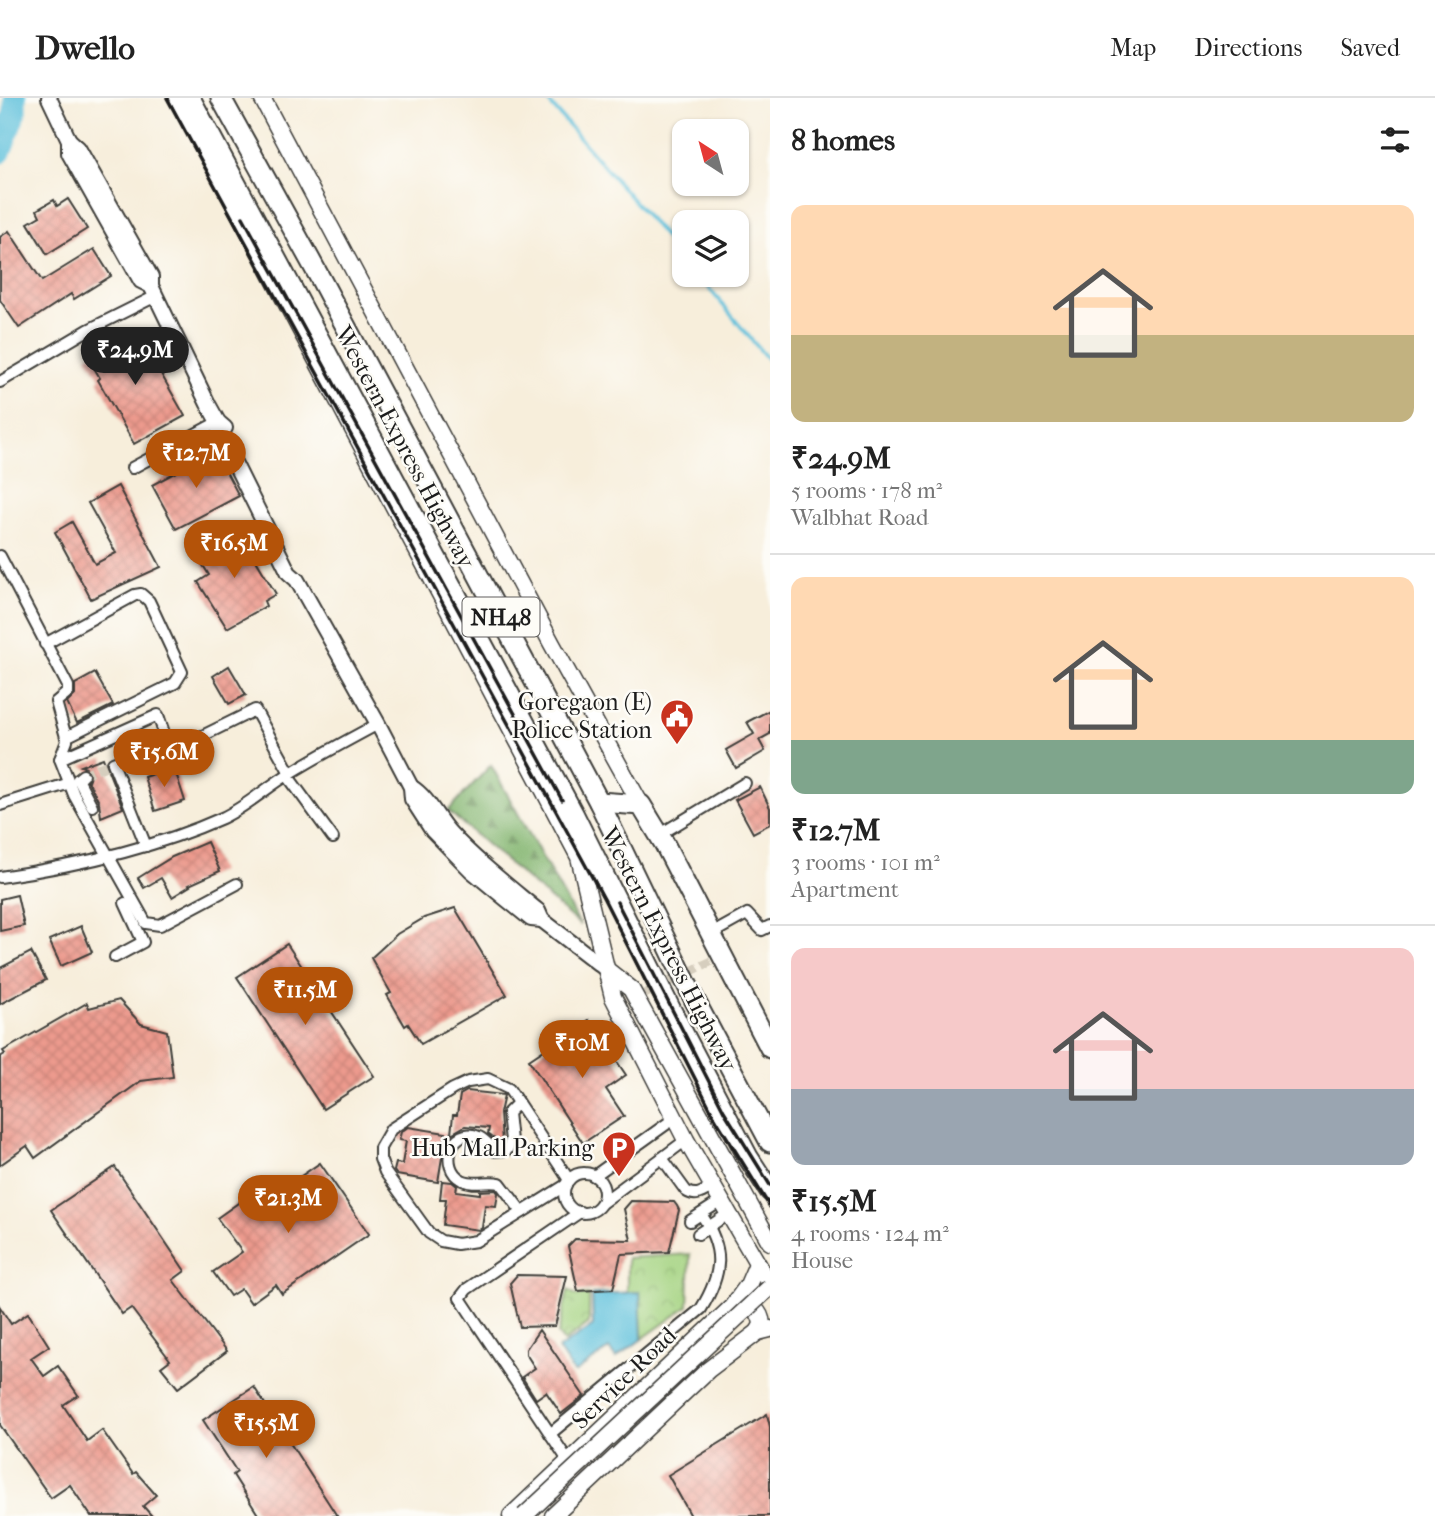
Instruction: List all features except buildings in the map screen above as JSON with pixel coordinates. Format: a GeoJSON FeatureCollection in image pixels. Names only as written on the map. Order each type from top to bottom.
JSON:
{"type":"FeatureCollection","features":[{"type":"Feature","properties":{"kind":"highway","name":"Western Express Highway"},"geometry":{"type":"LineString","coordinates":[[190,98],[574,816],[748,1157],[770,1191]]}},
{"type":"Feature","properties":{"kind":"highway","name":"Western Express Highway"},"geometry":{"type":"LineString","coordinates":[[223,100],[599,802],[694,999],[770,1142]]}},
{"type":"Feature","properties":{"kind":"highway"},"geometry":{"type":"LineString","coordinates":[[599,802],[641,804],[770,1048]]}},
{"type":"Feature","properties":{"kind":"main road"},"geometry":{"type":"LineString","coordinates":[[178,98],[579,857],[613,997],[675,1118],[770,1286],[524,1516]]}},
{"type":"Feature","properties":{"kind":"main road"},"geometry":{"type":"LineString","coordinates":[[262,98],[552,644],[641,804]]}},
{"type":"Feature","properties":{"kind":"main road"},"geometry":{"type":"LineString","coordinates":[[607,970],[631,989],[770,1242]]}},
{"type":"Feature","properties":{"kind":"main road","name":"Service Road"},"geometry":{"type":"LineString","coordinates":[[511,1516],[732,1307],[748,1285],[757,1264]]}},
{"type":"Feature","properties":{"kind":"main road"},"geometry":{"type":"LineString","coordinates":[[553,1516],[708,1370],[764,1330],[754,1307],[746,1304],[732,1307]]}},
{"type":"Feature","properties":{"kind":"street"},"geometry":{"type":"LineString","coordinates":[[49,98],[69,141],[78,148],[150,277],[154,291],[218,422],[226,428],[247,479],[296,568],[297,580],[378,723],[411,787],[412,799],[436,827],[531,919],[542,920],[607,970]]}},
{"type":"Feature","properties":{"kind":"street"},"geometry":{"type":"LineString","coordinates":[[0,382],[154,291]]}},
{"type":"Feature","properties":{"kind":"street"},"geometry":{"type":"LineString","coordinates":[[132,468],[218,422]]}},
{"type":"Feature","properties":{"kind":"street"},"geometry":{"type":"LineString","coordinates":[[0,556],[69,689],[56,702],[67,741],[60,759],[70,783],[92,806]]}},
{"type":"Feature","properties":{"kind":"street"},"geometry":{"type":"LineString","coordinates":[[46,644],[141,594],[149,601],[182,672],[175,683],[66,737]]}},
{"type":"Feature","properties":{"kind":"street"},"geometry":{"type":"LineString","coordinates":[[146,846],[110,764],[167,742],[186,744],[255,710],[288,774],[333,838]]}},
{"type":"Feature","properties":{"kind":"street"},"geometry":{"type":"LineString","coordinates":[[60,759],[156,714],[167,742]]}},
{"type":"Feature","properties":{"kind":"street"},"geometry":{"type":"LineString","coordinates":[[0,877],[44,871],[146,846],[224,817],[288,774],[378,723]]}},
{"type":"Feature","properties":{"kind":"street"},"geometry":{"type":"LineString","coordinates":[[83,775],[78,778],[79,793],[135,915],[144,942],[115,957]]}},
{"type":"Feature","properties":{"kind":"street"},"geometry":{"type":"LineString","coordinates":[[0,805],[70,783]]}},
{"type":"Feature","properties":{"kind":"street"},"geometry":{"type":"LineString","coordinates":[[659,835],[745,783]]}},
{"type":"Feature","properties":{"kind":"street"},"geometry":{"type":"LineString","coordinates":[[125,903],[146,923],[160,925],[237,884]]}},
{"type":"Feature","properties":{"kind":"street"},"geometry":{"type":"LineString","coordinates":[[711,934],[747,914],[762,930],[770,926]]}},
{"type":"Feature","properties":{"kind":"street"},"geometry":{"type":"LineString","coordinates":[[579,1212],[568,1205],[565,1199],[568,1183],[518,1103],[509,1090],[488,1079],[460,1085],[391,1129],[380,1148],[380,1159],[385,1171],[429,1233],[441,1241],[457,1244],[476,1241],[568,1183],[581,1173],[594,1175],[604,1188],[603,1202]]}},
{"type":"Feature","properties":{"kind":"street"},"geometry":{"type":"LineString","coordinates":[[518,1103],[508,1113],[511,1141],[507,1150],[495,1151],[482,1138],[468,1135],[454,1142],[449,1160],[457,1177],[465,1181],[500,1183],[522,1212]]}},
{"type":"Feature","properties":{"kind":"street"},"geometry":{"type":"LineString","coordinates":[[594,1175],[675,1118]]}},
{"type":"Feature","properties":{"kind":"street"},"geometry":{"type":"LineString","coordinates":[[569,1462],[460,1295],[579,1212],[593,1211],[687,1140]]}},
{"type":"Feature","properties":{"kind":"street"},"geometry":{"type":"LineString","coordinates":[[662,1158],[686,1191],[720,1200]]}},
{"type":"Feature","properties":{"kind":"street"},"geometry":{"type":"LineString","coordinates":[[690,1221],[720,1200]]}},
{"type":"Feature","properties":{"kind":"street"},"geometry":{"type":"LineString","coordinates":[[698,1234],[709,1226],[720,1200]]}},
{"type":"Feature","properties":{"kind":"street"},"geometry":{"type":"LineString","coordinates":[[550,1434],[701,1309],[713,1288],[719,1266],[719,1250],[701,1214]]}},
{"type":"Feature","properties":{"kind":"street"},"geometry":{"type":"LineString","coordinates":[[693,1317],[707,1331]]}},
{"type":"Feature","properties":{"kind":"green space"},"geometry":{"type":"Polygon","coordinates":[[[491,765],[580,925],[448,811],[491,765]]]}},
{"type":"Feature","properties":{"kind":"green space"},"geometry":{"type":"Polygon","coordinates":[[[690,1254],[688,1306],[642,1339],[640,1292],[627,1292],[627,1258],[690,1254]]]}},
{"type":"Feature","properties":{"kind":"green space"},"geometry":{"type":"Polygon","coordinates":[[[568,1290],[576,1295],[589,1295],[589,1323],[564,1342],[558,1334],[568,1290]]]}},
{"type":"Feature","properties":{"kind":"water"},"geometry":{"type":"Polygon","coordinates":[[[640,1292],[642,1339],[616,1358],[609,1349],[574,1373],[558,1349],[593,1326],[592,1294],[640,1292]]]}},
{"type":"Feature","properties":{"kind":"waterway"},"geometry":{"type":"LineString","coordinates":[[0,152],[15,112],[15,98]]}},
{"type":"Feature","properties":{"kind":"waterway"},"geometry":{"type":"LineString","coordinates":[[545,98],[672,245]]}},
{"type":"Feature","properties":{"kind":"waterway"},"geometry":{"type":"LineString","coordinates":[[708,287],[770,362]]}},
{"type":"Feature","properties":{"kind":"tunnel"},"geometry":{"type":"LineString","coordinates":[[83,775],[107,765]]}},
{"type":"Feature","properties":{"kind":"tunnel"},"geometry":{"type":"LineString","coordinates":[[618,1007],[722,956]]}},
{"type":"Feature","properties":{"kind":"railway"},"geometry":{"type":"LineString","coordinates":[[167,98],[604,899],[715,1118],[770,1207]]}},
{"type":"Feature","properties":{"kind":"railway"},"geometry":{"type":"LineString","coordinates":[[243,217],[562,800]]}},
{"type":"Feature","properties":{"kind":"railway"},"geometry":{"type":"LineString","coordinates":[[617,902],[724,1111],[770,1185]]}},
{"type":"Feature","properties":{"kind":"place","name":"Goregaon (E) Police Station"},"geometry":{"type":"Point","coordinates":[677,746]}},
{"type":"Feature","properties":{"kind":"place","name":"Hub Mall Parking"},"geometry":{"type":"Point","coordinates":[619,1178]}}]}
